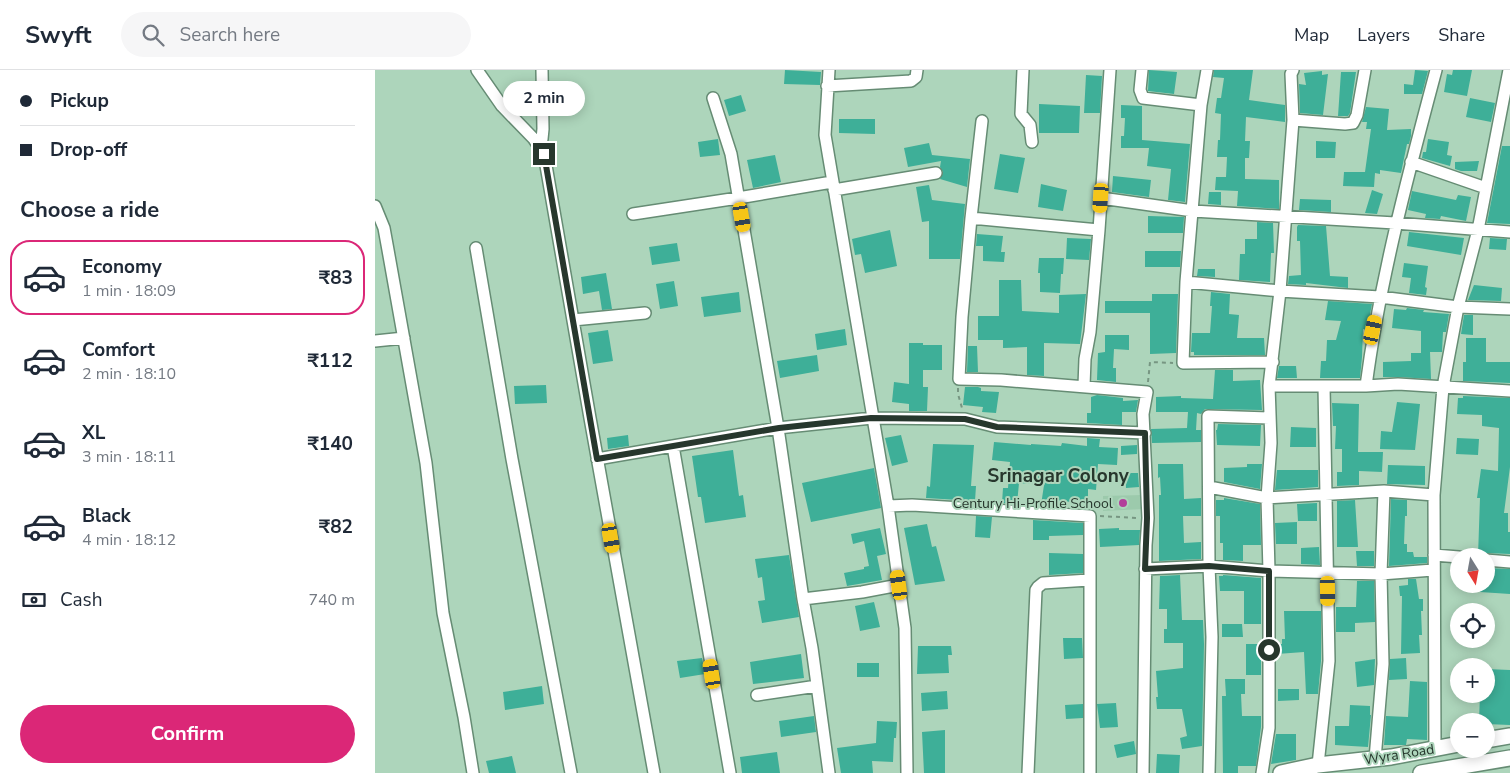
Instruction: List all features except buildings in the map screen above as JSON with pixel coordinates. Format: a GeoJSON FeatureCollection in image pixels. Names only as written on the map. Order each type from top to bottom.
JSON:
{"type":"FeatureCollection","features":[{"type":"Feature","properties":{"kind":"main road"},"geometry":{"type":"LineString","coordinates":[[1495,738],[1510,736]]}},
{"type":"Feature","properties":{"kind":"main road","name":"Wyra Road"},"geometry":{"type":"LineString","coordinates":[[1281,773],[1318,765],[1375,759],[1450,746]]}},
{"type":"Feature","properties":{"kind":"main road","name":"Wyra Road"},"geometry":{"type":"LineString","coordinates":[[1495,756],[1510,758]]}},
{"type":"Feature","properties":{"kind":"main road","name":"Wyra Road"},"geometry":{"type":"LineString","coordinates":[[1421,773],[1474,758]]}},
{"type":"Feature","properties":{"kind":"street"},"geometry":{"type":"LineString","coordinates":[[477,70],[502,106],[540,146],[544,154],[653,773]]}},
{"type":"Feature","properties":{"kind":"street"},"geometry":{"type":"LineString","coordinates":[[540,146],[543,138],[542,70]]}},
{"type":"Feature","properties":{"kind":"street"},"geometry":{"type":"LineString","coordinates":[[829,70],[825,135],[887,506],[905,628],[907,773]]}},
{"type":"Feature","properties":{"kind":"street"},"geometry":{"type":"LineString","coordinates":[[827,86],[911,81],[916,77],[917,70]]}},
{"type":"Feature","properties":{"kind":"street"},"geometry":{"type":"LineString","coordinates":[[1023,70],[1021,114],[1030,125],[1032,142]]}},
{"type":"Feature","properties":{"kind":"street"},"geometry":{"type":"LineString","coordinates":[[1084,386],[1085,359],[1090,332],[1099,230],[1110,70]]}},
{"type":"Feature","properties":{"kind":"street"},"geometry":{"type":"LineString","coordinates":[[1142,70],[1140,90],[1143,98],[1201,105]]}},
{"type":"Feature","properties":{"kind":"street"},"geometry":{"type":"LineString","coordinates":[[1207,70],[1201,105],[1186,282],[1183,363],[1273,362]]}},
{"type":"Feature","properties":{"kind":"street"},"geometry":{"type":"LineString","coordinates":[[1262,773],[1269,728],[1267,498],[1271,443],[1269,386],[1273,362],[1286,217],[1293,120],[1291,74],[1293,70]]}},
{"type":"Feature","properties":{"kind":"street"},"geometry":{"type":"LineString","coordinates":[[1293,120],[1353,123],[1357,115],[1365,70]]}},
{"type":"Feature","properties":{"kind":"street"},"geometry":{"type":"LineString","coordinates":[[1366,386],[1373,330],[1395,223],[1435,70]]}},
{"type":"Feature","properties":{"kind":"street"},"geometry":{"type":"LineString","coordinates":[[1435,748],[1434,495],[1443,387],[1458,307],[1478,230],[1509,70]]}},
{"type":"Feature","properties":{"kind":"street"},"geometry":{"type":"LineString","coordinates":[[713,98],[731,154],[779,428],[829,773]]}},
{"type":"Feature","properties":{"kind":"street"},"geometry":{"type":"LineString","coordinates":[[982,121],[962,317],[959,379],[1001,380],[1147,392],[1143,414],[1147,518],[1143,773]]}},
{"type":"Feature","properties":{"kind":"street"},"geometry":{"type":"LineString","coordinates":[[1411,162],[1486,188]]}},
{"type":"Feature","properties":{"kind":"street"},"geometry":{"type":"LineString","coordinates":[[633,214],[738,198],[936,173]]}},
{"type":"Feature","properties":{"kind":"street"},"geometry":{"type":"LineString","coordinates":[[1101,198],[1193,211],[1510,232]]}},
{"type":"Feature","properties":{"kind":"street"},"geometry":{"type":"LineString","coordinates":[[375,206],[384,228],[426,463],[443,613],[473,773]]}},
{"type":"Feature","properties":{"kind":"street"},"geometry":{"type":"LineString","coordinates":[[971,218],[1099,230]]}},
{"type":"Feature","properties":{"kind":"street"},"geometry":{"type":"LineString","coordinates":[[476,248],[512,459],[571,773]]}},
{"type":"Feature","properties":{"kind":"street"},"geometry":{"type":"LineString","coordinates":[[1186,282],[1280,291],[1380,297],[1458,307],[1510,309]]}},
{"type":"Feature","properties":{"kind":"street"},"geometry":{"type":"LineString","coordinates":[[573,320],[645,313]]}},
{"type":"Feature","properties":{"kind":"street"},"geometry":{"type":"LineString","coordinates":[[375,341],[404,338]]}},
{"type":"Feature","properties":{"kind":"street"},"geometry":{"type":"LineString","coordinates":[[1269,386],[1399,384],[1510,391]]}},
{"type":"Feature","properties":{"kind":"street"},"geometry":{"type":"LineString","coordinates":[[1318,765],[1329,661],[1324,386]]}},
{"type":"Feature","properties":{"kind":"street"},"geometry":{"type":"LineString","coordinates":[[1209,773],[1212,637],[1209,566],[1208,416],[1269,418]]}},
{"type":"Feature","properties":{"kind":"street"},"geometry":{"type":"LineString","coordinates":[[597,459],[779,428],[871,418],[965,419],[997,427],[1145,433]]}},
{"type":"Feature","properties":{"kind":"street"},"geometry":{"type":"LineString","coordinates":[[673,446],[730,773]]}},
{"type":"Feature","properties":{"kind":"street"},"geometry":{"type":"LineString","coordinates":[[1209,487],[1267,498],[1384,491],[1434,495]]}},
{"type":"Feature","properties":{"kind":"street"},"geometry":{"type":"LineString","coordinates":[[1375,759],[1383,664],[1381,574],[1384,491]]}},
{"type":"Feature","properties":{"kind":"street"},"geometry":{"type":"LineString","coordinates":[[887,506],[911,505],[1090,516],[1090,773]]}},
{"type":"Feature","properties":{"kind":"street"},"geometry":{"type":"LineString","coordinates":[[1434,555],[1450,556]]}},
{"type":"Feature","properties":{"kind":"street"},"geometry":{"type":"LineString","coordinates":[[1495,561],[1510,562]]}},
{"type":"Feature","properties":{"kind":"street"},"geometry":{"type":"LineString","coordinates":[[1145,569],[1209,566],[1327,574],[1381,574],[1433,570]]}},
{"type":"Feature","properties":{"kind":"street"},"geometry":{"type":"LineString","coordinates":[[1028,773],[1036,590],[1043,584],[1089,580]]}},
{"type":"Feature","properties":{"kind":"street"},"geometry":{"type":"LineString","coordinates":[[803,599],[862,592],[899,585]]}},
{"type":"Feature","properties":{"kind":"street"},"geometry":{"type":"LineString","coordinates":[[757,694],[817,686]]}},
{"type":"Feature","properties":{"kind":"path"},"geometry":{"type":"LineString","coordinates":[[1147,392],[1150,362],[1183,363]]}},
{"type":"Feature","properties":{"kind":"path"},"geometry":{"type":"LineString","coordinates":[[959,379],[958,394],[965,419]]}},
{"type":"Feature","properties":{"kind":"path"},"geometry":{"type":"LineString","coordinates":[[1090,516],[1112,515],[1147,518]]}},
{"type":"Feature","properties":{"kind":"shaded area","name":"Century Hi-Profile School"},"geometry":{"type":"Polygon","coordinates":[[[1143,495],[1144,509],[1103,511],[1103,496],[1143,495]]]}},
{"type":"Feature","properties":{"kind":"place","name":"Century Hi-Profile School"},"geometry":{"type":"Point","coordinates":[1123,503]}},
{"type":"Feature","properties":{"kind":"district","name":"Srinagar Colony"},"geometry":{"type":"Point","coordinates":[1058,475]}},
{"type":"Feature","properties":{"kind":"route"},"geometry":{"type":"LineString","coordinates":[[544,154],[597,459],[779,428],[871,418],[965,419],[997,427],[1145,433],[1147,518],[1145,569],[1209,566],[1269,571],[1269,650]]}}]}
